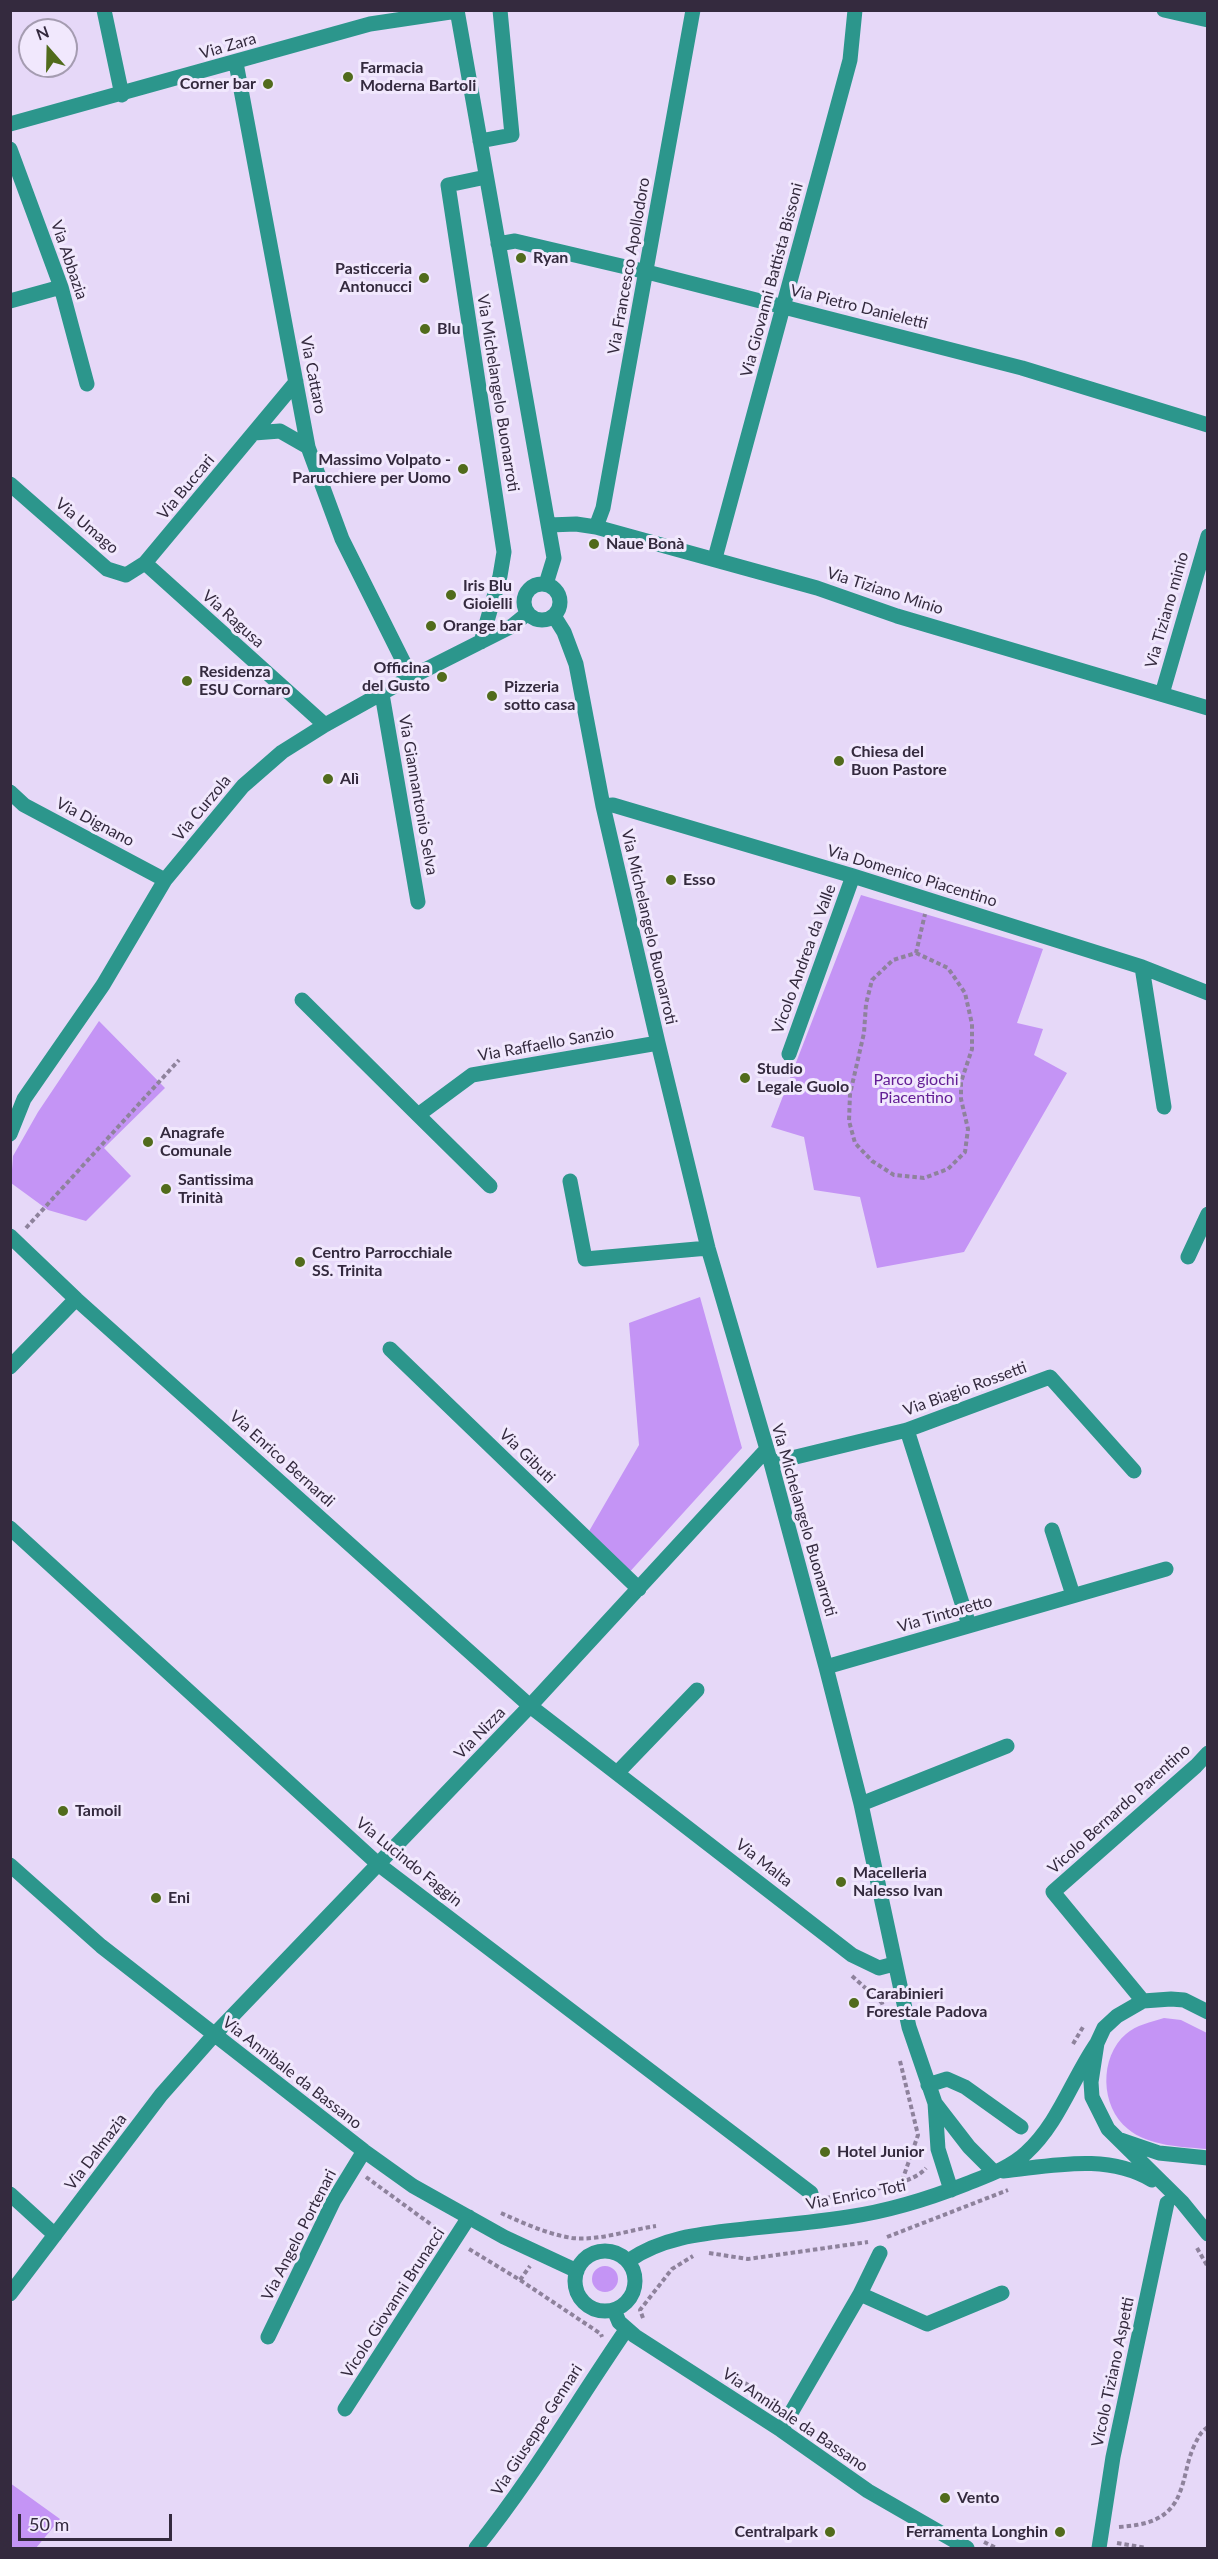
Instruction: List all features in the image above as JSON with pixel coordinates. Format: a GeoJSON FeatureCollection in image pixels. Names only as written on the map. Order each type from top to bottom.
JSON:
{"type":"FeatureCollection","features":[{"type":"Feature","properties":{"kind":"street"},"geometry":{"type":"LineString","coordinates":[[104,10],[122,95]]}},
{"type":"Feature","properties":{"kind":"street"},"geometry":{"type":"LineString","coordinates":[[480,141],[512,135],[500,10]]}},
{"type":"Feature","properties":{"kind":"street","name":"Via Francesco Apollodoro"},"geometry":{"type":"LineString","coordinates":[[596,527],[603,508],[693,10]]}},
{"type":"Feature","properties":{"kind":"street","name":"Via Giovanni Battista Bissoni"},"geometry":{"type":"LineString","coordinates":[[715,558],[850,60],[855,10]]}},
{"type":"Feature","properties":{"kind":"street"},"geometry":{"type":"LineString","coordinates":[[1164,10],[1208,20]]}},
{"type":"Feature","properties":{"kind":"street","name":"Via Zara"},"geometry":{"type":"LineString","coordinates":[[10,124],[122,95],[370,24],[457,11]]}},
{"type":"Feature","properties":{"kind":"street","name":"Via Michelangelo Buonarroti"},"geometry":{"type":"LineString","coordinates":[[457,11],[549,525],[554,558],[546,584]]}},
{"type":"Feature","properties":{"kind":"street","name":"Via Cattaro"},"geometry":{"type":"LineString","coordinates":[[236,63],[308,447],[342,539],[411,677]]}},
{"type":"Feature","properties":{"kind":"street","name":"Via Abbazia"},"geometry":{"type":"LineString","coordinates":[[10,149],[61,287],[87,384]]}},
{"type":"Feature","properties":{"kind":"street","name":"Via Michelangelo Buonarroti"},"geometry":{"type":"LineString","coordinates":[[481,642],[500,576],[504,552],[448,185],[486,177]]}},
{"type":"Feature","properties":{"kind":"street","name":"Via Pietro Danieletti"},"geometry":{"type":"LineString","coordinates":[[498,244],[515,241],[647,272],[1022,368],[1208,425]]}},
{"type":"Feature","properties":{"kind":"street"},"geometry":{"type":"LineString","coordinates":[[10,301],[61,287]]}},
{"type":"Feature","properties":{"kind":"street","name":"Via Buccari"},"geometry":{"type":"LineString","coordinates":[[144,563],[296,382]]}},
{"type":"Feature","properties":{"kind":"street"},"geometry":{"type":"LineString","coordinates":[[254,433],[280,431],[308,447]]}},
{"type":"Feature","properties":{"kind":"street","name":"Via Umago"},"geometry":{"type":"LineString","coordinates":[[10,484],[107,569],[126,575],[144,563]]}},
{"type":"Feature","properties":{"kind":"street","name":"Via Tiziano Minio"},"geometry":{"type":"LineString","coordinates":[[549,525],[576,524],[596,527],[715,558],[818,588],[897,616],[1208,708]]}},
{"type":"Feature","properties":{"kind":"street","name":"Via Tiziano minio"},"geometry":{"type":"LineString","coordinates":[[1162,694],[1208,536]]}},
{"type":"Feature","properties":{"kind":"street","name":"Via Ragusa"},"geometry":{"type":"LineString","coordinates":[[144,563],[325,725]]}},
{"type":"Feature","properties":{"kind":"street"},"geometry":{"type":"LineString","coordinates":[[546,584],[558,592],[561,605],[554,616],[539,620],[528,613],[525,608],[525,595],[534,586],[546,584]]}},
{"type":"Feature","properties":{"kind":"street","name":"Via Curzola"},"geometry":{"type":"LineString","coordinates":[[10,1134],[24,1099],[103,985],[165,880],[243,786],[282,752],[325,725],[411,677],[512,626],[528,613]]}},
{"type":"Feature","properties":{"kind":"street","name":"Via Michelangelo Buonarroti"},"geometry":{"type":"LineString","coordinates":[[554,616],[564,632],[576,664],[603,806],[708,1248],[826,1667],[861,1804],[909,2026],[934,2103],[938,2149],[951,2190]]}},
{"type":"Feature","properties":{"kind":"street","name":"Via Giannantonio Selva"},"geometry":{"type":"LineString","coordinates":[[382,693],[418,902]]}},
{"type":"Feature","properties":{"kind":"street","name":"Via Dignano"},"geometry":{"type":"LineString","coordinates":[[10,792],[24,805],[165,880]]}},
{"type":"Feature","properties":{"kind":"street","name":"Via Domenico Piacentino"},"geometry":{"type":"LineString","coordinates":[[603,806],[613,805],[853,876],[1142,967],[1208,993]]}},
{"type":"Feature","properties":{"kind":"street","name":"Vicolo Andrea da Valle"},"geometry":{"type":"LineString","coordinates":[[789,1054],[853,876]]}},
{"type":"Feature","properties":{"kind":"street"},"geometry":{"type":"LineString","coordinates":[[1142,967],[1164,1107]]}},
{"type":"Feature","properties":{"kind":"street"},"geometry":{"type":"LineString","coordinates":[[302,1000],[490,1186]]}},
{"type":"Feature","properties":{"kind":"street","name":"Via Raffaello Sanzio"},"geometry":{"type":"LineString","coordinates":[[418,1115],[472,1075],[658,1043]]}},
{"type":"Feature","properties":{"kind":"street"},"geometry":{"type":"LineString","coordinates":[[570,1181],[585,1259],[708,1248]]}},
{"type":"Feature","properties":{"kind":"street"},"geometry":{"type":"LineString","coordinates":[[1188,1257],[1208,1214]]}},
{"type":"Feature","properties":{"kind":"street","name":"Via Enrico Bernardi"},"geometry":{"type":"LineString","coordinates":[[13,1238],[76,1299],[530,1706]]}},
{"type":"Feature","properties":{"kind":"street"},"geometry":{"type":"LineString","coordinates":[[10,1367],[76,1299]]}},
{"type":"Feature","properties":{"kind":"street","name":"Via Gibuti"},"geometry":{"type":"LineString","coordinates":[[390,1349],[639,1590]]}},
{"type":"Feature","properties":{"kind":"street","name":"Via Biagio Rossetti"},"geometry":{"type":"LineString","coordinates":[[768,1457],[907,1430],[1050,1377],[1134,1471]]}},
{"type":"Feature","properties":{"kind":"street"},"geometry":{"type":"LineString","coordinates":[[907,1430],[969,1625]]}},
{"type":"Feature","properties":{"kind":"street","name":"Via Nizza"},"geometry":{"type":"LineString","coordinates":[[214,2035],[768,1457]]}},
{"type":"Feature","properties":{"kind":"street","name":"Via Lucindo Faggin"},"geometry":{"type":"LineString","coordinates":[[10,1528],[378,1864],[811,2193]]}},
{"type":"Feature","properties":{"kind":"street"},"geometry":{"type":"LineString","coordinates":[[1052,1530],[1073,1595]]}},
{"type":"Feature","properties":{"kind":"street","name":"Via Tintoretto"},"geometry":{"type":"LineString","coordinates":[[826,1667],[1166,1569]]}},
{"type":"Feature","properties":{"kind":"street"},"geometry":{"type":"LineString","coordinates":[[618,1772],[696,1690]]}},
{"type":"Feature","properties":{"kind":"street","name":"Via Malta"},"geometry":{"type":"LineString","coordinates":[[530,1706],[852,1955],[879,1968],[894,1964]]}},
{"type":"Feature","properties":{"kind":"street"},"geometry":{"type":"LineString","coordinates":[[861,1804],[1007,1746]]}},
{"type":"Feature","properties":{"kind":"street","name":"Vicolo Bernardo Parentino"},"geometry":{"type":"LineString","coordinates":[[1143,2001],[1053,1892],[1208,1753]]}},
{"type":"Feature","properties":{"kind":"street","name":"Via Annibale da Bassano"},"geometry":{"type":"LineString","coordinates":[[10,1865],[101,1946],[364,2151],[413,2186],[577,2271]]}},
{"type":"Feature","properties":{"kind":"street"},"geometry":{"type":"LineString","coordinates":[[1184,2000],[1208,2012]]}},
{"type":"Feature","properties":{"kind":"street"},"geometry":{"type":"LineString","coordinates":[[1167,2196],[1099,2115],[1092,2097],[1093,2066],[1097,2043],[1104,2028],[1117,2016],[1143,2001],[1184,2000],[1208,2004]]}},
{"type":"Feature","properties":{"kind":"street","name":"Via Dalmazia"},"geometry":{"type":"LineString","coordinates":[[10,2294],[161,2095],[214,2035]]}},
{"type":"Feature","properties":{"kind":"street","name":"Via Enrico Toti"},"geometry":{"type":"LineString","coordinates":[[628,2261],[642,2250],[670,2240],[893,2209],[951,2190],[994,2172],[1025,2154],[1048,2128],[1062,2107],[1082,2065],[1097,2043]]}},
{"type":"Feature","properties":{"kind":"street"},"geometry":{"type":"LineString","coordinates":[[928,2085],[947,2079],[965,2087],[1021,2127]]}},
{"type":"Feature","properties":{"kind":"street","name":"Via Michelangelo Buonarroti"},"geometry":{"type":"LineString","coordinates":[[934,2103],[969,2147],[994,2172]]}},
{"type":"Feature","properties":{"kind":"street"},"geometry":{"type":"LineString","coordinates":[[1118,2139],[1158,2152],[1208,2158]]}},
{"type":"Feature","properties":{"kind":"street","name":"Via Angelo Portenari"},"geometry":{"type":"LineString","coordinates":[[268,2337],[334,2200],[364,2151]]}},
{"type":"Feature","properties":{"kind":"street"},"geometry":{"type":"LineString","coordinates":[[994,2172],[1067,2163],[1101,2164],[1134,2171],[1196,2217],[1208,2234]]}},
{"type":"Feature","properties":{"kind":"street"},"geometry":{"type":"LineString","coordinates":[[10,2194],[55,2235]]}},
{"type":"Feature","properties":{"kind":"street","name":"Vicolo Tiziano Aspetti"},"geometry":{"type":"LineString","coordinates":[[1099,2548],[1109,2526],[1113,2457],[1167,2196]]}},
{"type":"Feature","properties":{"kind":"street","name":"Vicolo Giovanni Brunacci"},"geometry":{"type":"LineString","coordinates":[[345,2409],[469,2217]]}},
{"type":"Feature","properties":{"kind":"street"},"geometry":{"type":"LineString","coordinates":[[599,2251],[620,2254],[628,2261],[634,2271],[635,2283],[632,2295],[624,2304],[614,2310],[595,2309],[580,2298],[575,2280],[582,2262],[599,2251]]}},
{"type":"Feature","properties":{"kind":"street"},"geometry":{"type":"LineString","coordinates":[[781,2430],[860,2294],[880,2253]]}},
{"type":"Feature","properties":{"kind":"street"},"geometry":{"type":"LineString","coordinates":[[860,2294],[927,2324],[1002,2293]]}},
{"type":"Feature","properties":{"kind":"street","name":"Via Annibale da Bassano"},"geometry":{"type":"LineString","coordinates":[[614,2310],[619,2322],[626,2330],[781,2430],[868,2491],[967,2548]]}},
{"type":"Feature","properties":{"kind":"street","name":"Via Giuseppe Gennari"},"geometry":{"type":"LineString","coordinates":[[476,2548],[512,2504],[570,2412],[626,2330]]}},
{"type":"Feature","properties":{"kind":"path"},"geometry":{"type":"LineString","coordinates":[[916,952],[925,914]]}},
{"type":"Feature","properties":{"kind":"path"},"geometry":{"type":"LineString","coordinates":[[916,952],[948,968],[965,993],[972,1024],[972,1049],[962,1082],[961,1100],[968,1129],[966,1152],[948,1169],[924,1178],[894,1175],[872,1161],[855,1143],[849,1121],[850,1094],[864,1033],[866,1004],[872,980],[893,960],[916,952]]}},
{"type":"Feature","properties":{"kind":"path"},"geometry":{"type":"LineString","coordinates":[[13,1238],[179,1060]]}},
{"type":"Feature","properties":{"kind":"path"},"geometry":{"type":"LineString","coordinates":[[897,2051],[918,2135],[902,2181],[921,2174]]}},
{"type":"Feature","properties":{"kind":"path"},"geometry":{"type":"LineString","coordinates":[[363,2175],[443,2234]]}},
{"type":"Feature","properties":{"kind":"path"},"geometry":{"type":"LineString","coordinates":[[645,2320],[640,2310],[672,2269],[691,2256],[711,2253],[748,2259],[868,2242],[896,2234],[1012,2188]]}},
{"type":"Feature","properties":{"kind":"path"},"geometry":{"type":"LineString","coordinates":[[498,2211],[548,2232],[573,2238],[602,2236],[644,2228]]}},
{"type":"Feature","properties":{"kind":"path"},"geometry":{"type":"LineString","coordinates":[[464,2246],[601,2334]]}},
{"type":"Feature","properties":{"kind":"path"},"geometry":{"type":"LineString","coordinates":[[1146,2548],[1115,2543],[1109,2526],[1143,2525],[1157,2520],[1169,2510],[1180,2493],[1192,2450],[1201,2432],[1208,2427]]}},
{"type":"Feature","properties":{"kind":"green space","name":"Parco giochi Piacentino"},"geometry":{"type":"Polygon","coordinates":[[[861,895],[1043,949],[1017,1023],[1043,1029],[1034,1055],[1067,1073],[964,1252],[877,1268],[860,1197],[814,1190],[804,1137],[771,1127],[861,895]]]}},
{"type":"Feature","properties":{"kind":"green space"},"geometry":{"type":"Polygon","coordinates":[[[99,1021],[165,1088],[104,1148],[131,1176],[86,1221],[48,1210],[11,1183],[13,1156],[38,1112],[99,1021]]]}},
{"type":"Feature","properties":{"kind":"green space"},"geometry":{"type":"Polygon","coordinates":[[[700,1297],[742,1448],[626,1576],[588,1533],[639,1445],[629,1323],[700,1297]]]}},
{"type":"Feature","properties":{"kind":"green space"},"geometry":{"type":"Polygon","coordinates":[[[1164,2018],[1181,2020],[1207,2033],[1207,2149],[1166,2145],[1145,2139],[1128,2129],[1112,2108],[1106,2082],[1107,2068],[1117,2044],[1134,2028],[1164,2018]]]}},
{"type":"Feature","properties":{"kind":"green space"},"geometry":{"type":"Polygon","coordinates":[[[605,2266],[614,2270],[618,2279],[614,2288],[605,2292],[596,2288],[592,2279],[596,2270],[605,2266]]]}},
{"type":"Feature","properties":{"kind":"green space"},"geometry":{"type":"Polygon","coordinates":[[[10,2483],[60,2519],[36,2548],[11,2548],[10,2483]]]}},
{"type":"Feature","properties":{"kind":"place","name":"Farmacia Moderna Bartoli"},"geometry":{"type":"Point","coordinates":[348,77]}},
{"type":"Feature","properties":{"kind":"place","name":"Corner bar"},"geometry":{"type":"Point","coordinates":[268,84]}},
{"type":"Feature","properties":{"kind":"place","name":"Ryan"},"geometry":{"type":"Point","coordinates":[521,258]}},
{"type":"Feature","properties":{"kind":"place","name":"Pasticceria Antonucci"},"geometry":{"type":"Point","coordinates":[424,278]}},
{"type":"Feature","properties":{"kind":"place","name":"Blu"},"geometry":{"type":"Point","coordinates":[425,329]}},
{"type":"Feature","properties":{"kind":"place","name":"Massimo Volpato - Parucchiere per Uomo"},"geometry":{"type":"Point","coordinates":[463,469]}},
{"type":"Feature","properties":{"kind":"place","name":"Naue Bonà"},"geometry":{"type":"Point","coordinates":[594,544]}},
{"type":"Feature","properties":{"kind":"place","name":"Iris Blu Gioielli"},"geometry":{"type":"Point","coordinates":[451,595]}},
{"type":"Feature","properties":{"kind":"place","name":"Orange bar"},"geometry":{"type":"Point","coordinates":[431,626]}},
{"type":"Feature","properties":{"kind":"place","name":"Officina del Gusto"},"geometry":{"type":"Point","coordinates":[442,677]}},
{"type":"Feature","properties":{"kind":"place","name":"Residenza ESU Cornaro"},"geometry":{"type":"Point","coordinates":[187,681]}},
{"type":"Feature","properties":{"kind":"place","name":"Pizzeria sotto casa"},"geometry":{"type":"Point","coordinates":[492,696]}},
{"type":"Feature","properties":{"kind":"place","name":"Chiesa del Buon Pastore"},"geometry":{"type":"Point","coordinates":[839,761]}},
{"type":"Feature","properties":{"kind":"place","name":"Alì"},"geometry":{"type":"Point","coordinates":[328,779]}},
{"type":"Feature","properties":{"kind":"place","name":"Esso"},"geometry":{"type":"Point","coordinates":[671,880]}},
{"type":"Feature","properties":{"kind":"place","name":"Studio Legale Guolo"},"geometry":{"type":"Point","coordinates":[745,1078]}},
{"type":"Feature","properties":{"kind":"place","name":"Anagrafe Comunale"},"geometry":{"type":"Point","coordinates":[148,1142]}},
{"type":"Feature","properties":{"kind":"place","name":"Santissima Trinità"},"geometry":{"type":"Point","coordinates":[166,1189]}},
{"type":"Feature","properties":{"kind":"place","name":"Centro Parrocchiale SS. Trinita"},"geometry":{"type":"Point","coordinates":[300,1262]}},
{"type":"Feature","properties":{"kind":"place","name":"Tamoil"},"geometry":{"type":"Point","coordinates":[63,1811]}},
{"type":"Feature","properties":{"kind":"place","name":"Macelleria Nalesso Ivan"},"geometry":{"type":"Point","coordinates":[841,1882]}},
{"type":"Feature","properties":{"kind":"place","name":"Eni"},"geometry":{"type":"Point","coordinates":[156,1898]}},
{"type":"Feature","properties":{"kind":"place","name":"Carabinieri Forestale Padova"},"geometry":{"type":"Point","coordinates":[854,2003]}},
{"type":"Feature","properties":{"kind":"place","name":"Hotel Junior"},"geometry":{"type":"Point","coordinates":[825,2152]}},
{"type":"Feature","properties":{"kind":"place","name":"Vento"},"geometry":{"type":"Point","coordinates":[945,2498]}},
{"type":"Feature","properties":{"kind":"place","name":"Centralpark"},"geometry":{"type":"Point","coordinates":[830,2532]}},
{"type":"Feature","properties":{"kind":"place","name":"Ferramenta Longhin"},"geometry":{"type":"Point","coordinates":[1060,2532]}}]}
